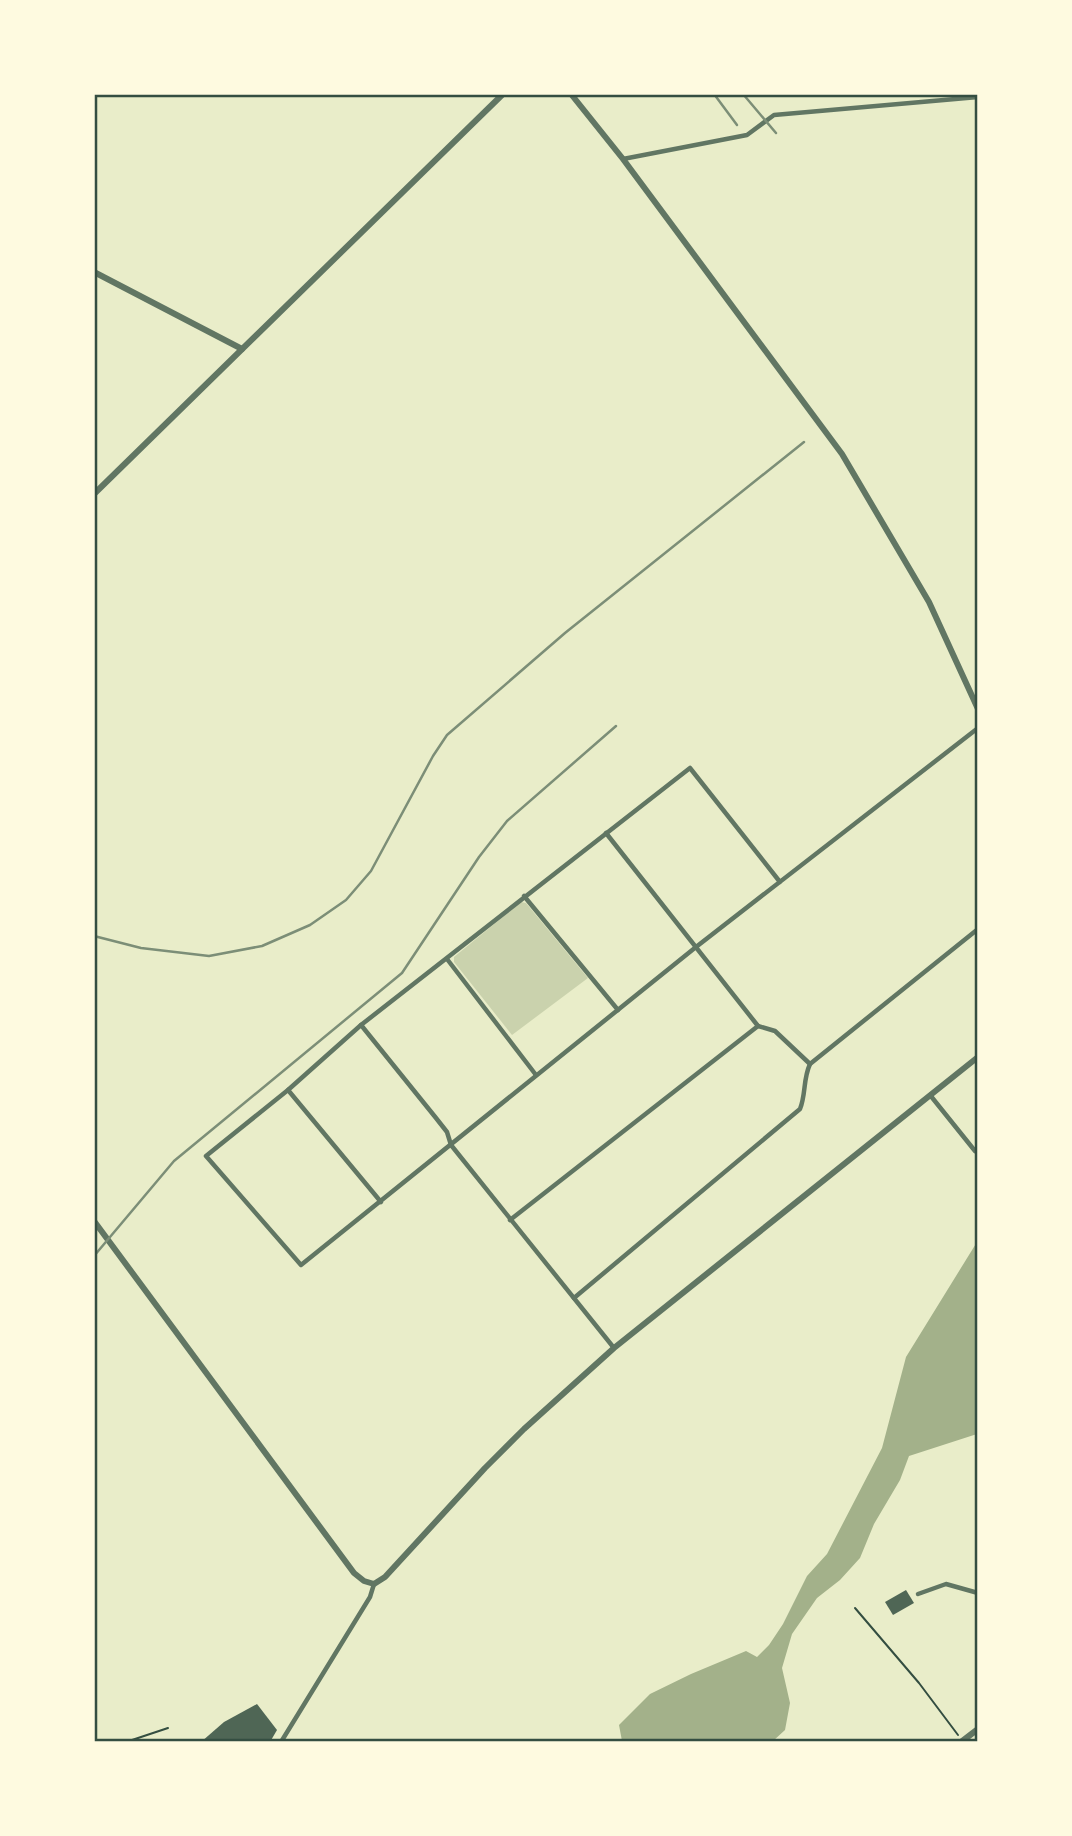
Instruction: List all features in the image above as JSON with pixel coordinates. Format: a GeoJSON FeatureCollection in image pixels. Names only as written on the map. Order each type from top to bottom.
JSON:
{"type":"FeatureCollection","features":[{"type":"Feature","properties":{"kind":"street"},"geometry":{"type":"LineString","coordinates":[[94,494],[503,94]]}},
{"type":"Feature","properties":{"kind":"street"},"geometry":{"type":"LineString","coordinates":[[571,94],[623,159],[842,454],[929,602],[978,709]]}},
{"type":"Feature","properties":{"kind":"street"},"geometry":{"type":"LineString","coordinates":[[623,159],[747,135],[774,115],[978,97]]}},
{"type":"Feature","properties":{"kind":"street"},"geometry":{"type":"LineString","coordinates":[[94,272],[242,349]]}},
{"type":"Feature","properties":{"kind":"street"},"geometry":{"type":"LineString","coordinates":[[780,882],[690,768],[361,1025],[288,1090],[206,1156],[301,1265],[696,947],[780,882],[978,728]]}},
{"type":"Feature","properties":{"kind":"street"},"geometry":{"type":"LineString","coordinates":[[606,833],[758,1026],[775,1031],[810,1064]]}},
{"type":"Feature","properties":{"kind":"street"},"geometry":{"type":"LineString","coordinates":[[524,896],[618,1010]]}},
{"type":"Feature","properties":{"kind":"street"},"geometry":{"type":"LineString","coordinates":[[574,1298],[800,1109],[805,1096],[804,1077],[810,1064],[978,929]]}},
{"type":"Feature","properties":{"kind":"street"},"geometry":{"type":"LineString","coordinates":[[447,959],[536,1076]]}},
{"type":"Feature","properties":{"kind":"street"},"geometry":{"type":"LineString","coordinates":[[361,1025],[447,1132],[451,1145],[614,1348]]}},
{"type":"Feature","properties":{"kind":"street"},"geometry":{"type":"LineString","coordinates":[[510,1220],[758,1026]]}},
{"type":"Feature","properties":{"kind":"street"},"geometry":{"type":"LineString","coordinates":[[281,1741],[370,1597],[374,1584],[385,1577],[524,1429],[614,1348],[978,1056]]}},
{"type":"Feature","properties":{"kind":"street"},"geometry":{"type":"LineString","coordinates":[[288,1090],[382,1202]]}},
{"type":"Feature","properties":{"kind":"street"},"geometry":{"type":"LineString","coordinates":[[930,1095],[975,1151]]}},
{"type":"Feature","properties":{"kind":"street"},"geometry":{"type":"LineString","coordinates":[[94,1221],[354,1573],[374,1584]]}},
{"type":"Feature","properties":{"kind":"street"},"geometry":{"type":"LineString","coordinates":[[918,1594],[946,1584],[978,1593]]}},
{"type":"Feature","properties":{"kind":"street"},"geometry":{"type":"LineString","coordinates":[[962,1741],[978,1729]]}},
{"type":"Feature","properties":{"kind":"path"},"geometry":{"type":"LineString","coordinates":[[855,1608],[919,1683],[962,1741]]}},
{"type":"Feature","properties":{"kind":"path"},"geometry":{"type":"LineString","coordinates":[[126,1741],[167,1728]]}},
{"type":"Feature","properties":{"kind":"shaded area"},"geometry":{"type":"Polygon","coordinates":[[[521,902],[526,903],[588,978],[512,1035],[454,962],[454,957],[521,902]]]}},
{"type":"Feature","properties":{"kind":"shaded area"},"geometry":{"type":"Polygon","coordinates":[[[977,1242],[977,1434],[909,1456],[900,1480],[874,1524],[860,1558],[840,1580],[817,1598],[792,1634],[782,1668],[790,1703],[785,1730],[773,1741],[622,1741],[619,1725],[650,1694],[746,1651],[757,1657],[769,1645],[783,1624],[807,1576],[827,1554],[882,1448],[906,1357],[977,1242]]]}},
{"type":"Feature","properties":{"kind":"building"},"geometry":{"type":"Polygon","coordinates":[[[906,1590],[914,1603],[893,1615],[885,1602],[906,1590]]]}},
{"type":"Feature","properties":{"kind":"building"},"geometry":{"type":"Polygon","coordinates":[[[257,1704],[277,1730],[270,1742],[201,1742],[224,1722],[257,1704]]]}},
{"type":"Feature","properties":{"kind":"railway"},"geometry":{"type":"LineString","coordinates":[[714,94],[737,125]]}},
{"type":"Feature","properties":{"kind":"railway"},"geometry":{"type":"LineString","coordinates":[[743,94],[776,133]]}},
{"type":"Feature","properties":{"kind":"railway"},"geometry":{"type":"LineString","coordinates":[[94,936],[141,948],[209,956],[262,946],[310,925],[346,900],[371,871],[447,735],[565,633],[804,442]]}},
{"type":"Feature","properties":{"kind":"railway"},"geometry":{"type":"LineString","coordinates":[[94,1256],[174,1161],[402,973],[479,857],[507,821],[616,726]]}}]}
